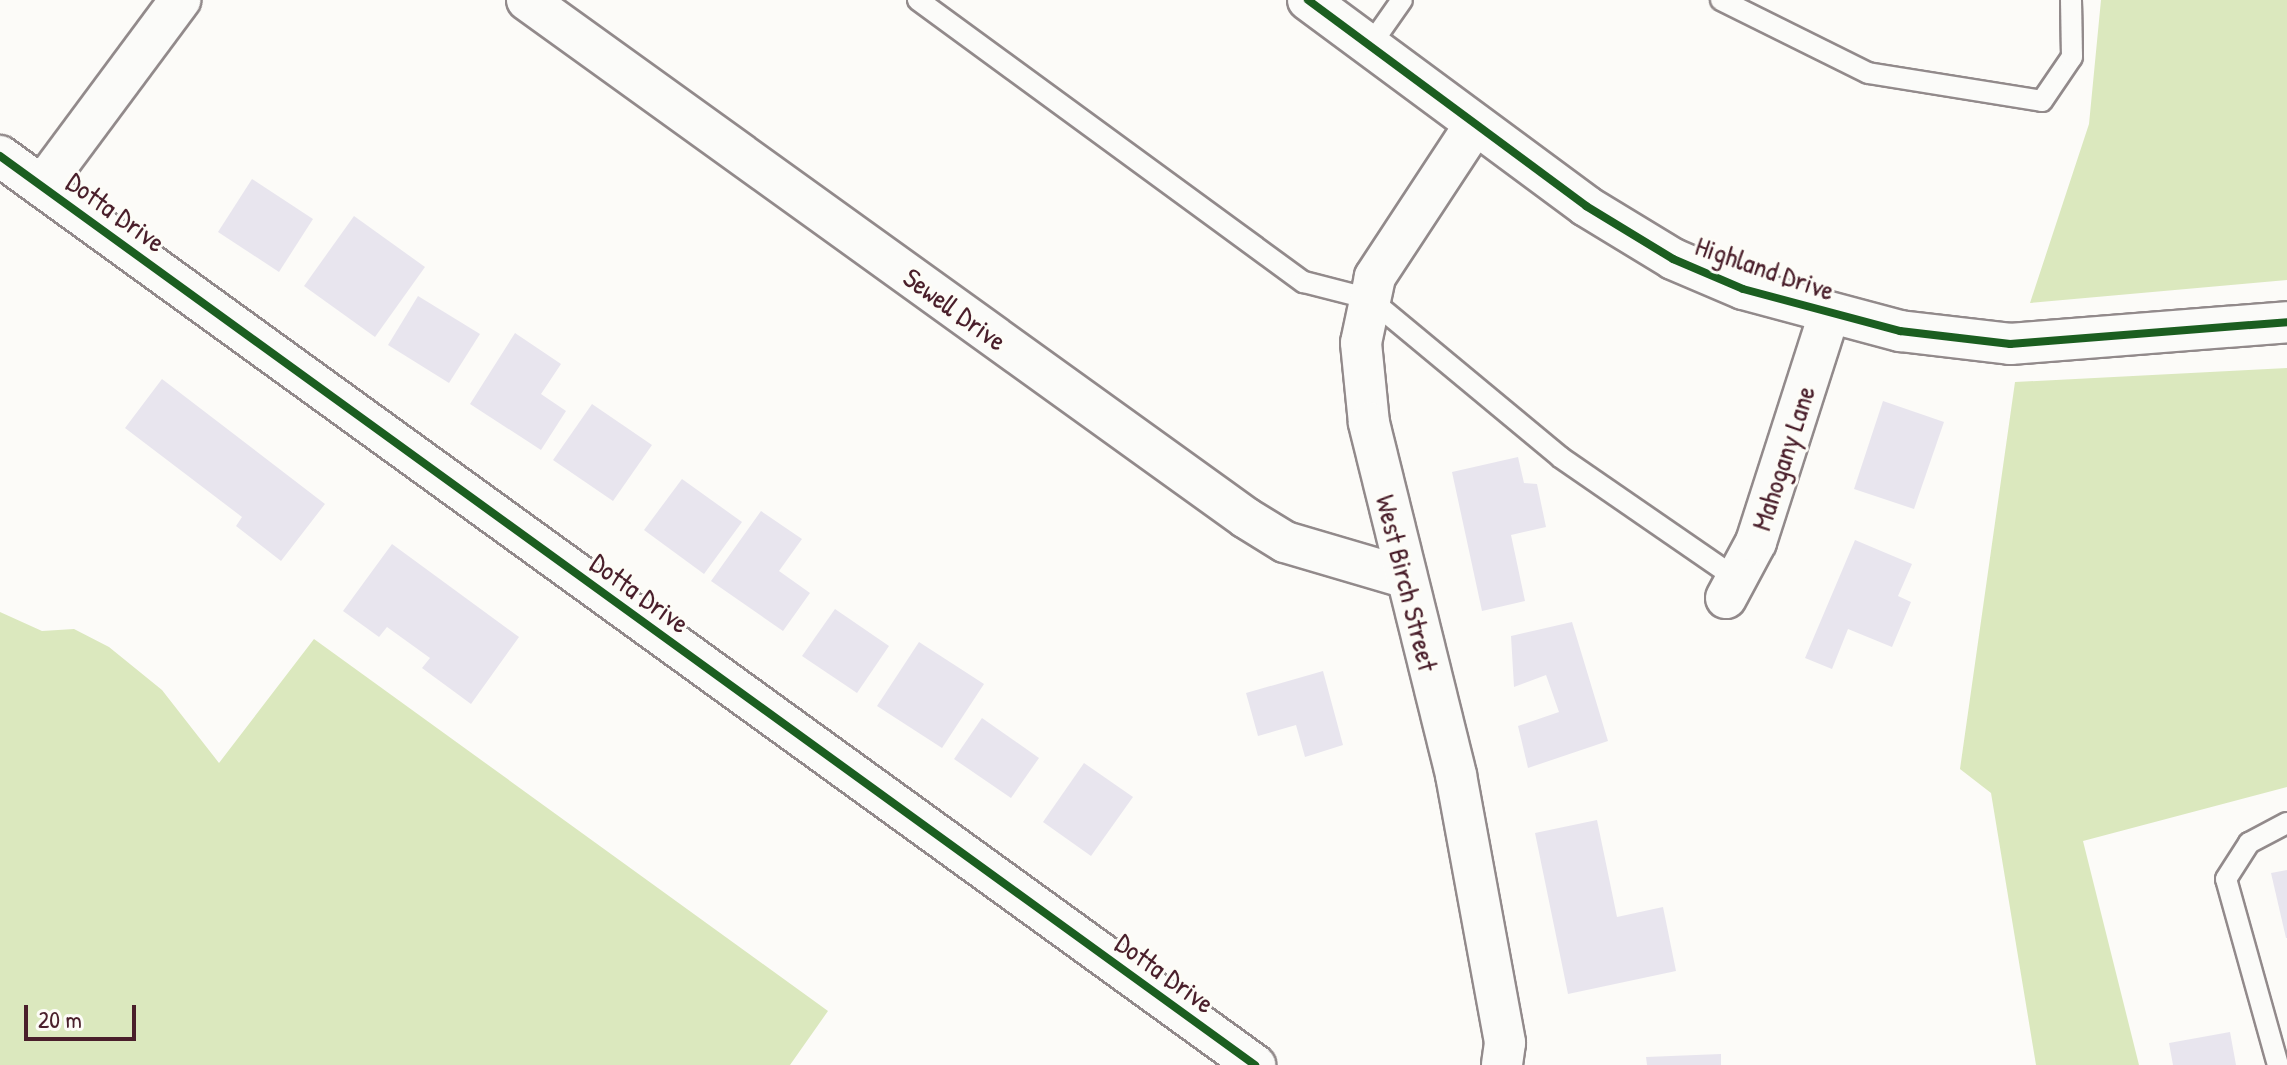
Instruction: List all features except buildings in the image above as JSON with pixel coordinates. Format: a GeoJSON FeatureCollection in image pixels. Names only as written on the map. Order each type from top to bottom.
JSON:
{"type":"FeatureCollection","features":[{"type":"Feature","properties":{"kind":"street"},"geometry":{"type":"LineString","coordinates":[[42,186],[180,0]]}},
{"type":"Feature","properties":{"kind":"street","name":"Sewell Drive"},"geometry":{"type":"LineString","coordinates":[[527,0],[1246,518],[1285,542],[1404,577]]}},
{"type":"Feature","properties":{"kind":"street","name":"Highland Drive"},"geometry":{"type":"LineString","coordinates":[[1308,0],[1474,126],[1673,259],[1829,314],[2010,344],[2287,322]]}},
{"type":"Feature","properties":{"kind":"street","name":"West Birch Street"},"geometry":{"type":"LineString","coordinates":[[1474,126],[1417,204],[1370,299],[1361,343],[1369,423],[1404,577],[1456,775],[1505,1043],[1502,1065]]}},
{"type":"Feature","properties":{"kind":"street","name":"Dotta Drive"},"geometry":{"type":"LineString","coordinates":[[0,156],[1255,1065]]}},
{"type":"Feature","properties":{"kind":"street","name":"Mahogany Lane"},"geometry":{"type":"LineString","coordinates":[[1732,588],[1756,542],[1829,314]]}},
{"type":"Feature","properties":{"kind":"lane"},"geometry":{"type":"LineString","coordinates":[[918,0],[1304,282],[1370,299],[1560,457],[1732,588]]}},
{"type":"Feature","properties":{"kind":"lane"},"geometry":{"type":"LineString","coordinates":[[1369,47],[1402,0]]}},
{"type":"Feature","properties":{"kind":"lane"},"geometry":{"type":"LineString","coordinates":[[1721,0],[1868,73],[2042,101],[2072,57],[2071,0]]}},
{"type":"Feature","properties":{"kind":"lane"},"geometry":{"type":"LineString","coordinates":[[2278,1065],[2226,879],[2249,843],[2287,823]]}},
{"type":"Feature","properties":{"kind":"green space"},"geometry":{"type":"Polygon","coordinates":[[[2101,0],[2287,0],[2287,280],[2030,303],[2089,124],[2101,0]]]}},
{"type":"Feature","properties":{"kind":"green space"},"geometry":{"type":"Polygon","coordinates":[[[2287,368],[2287,787],[2083,841],[2139,1065],[2036,1065],[1991,793],[1960,769],[2015,382],[2287,368]]]}},
{"type":"Feature","properties":{"kind":"green space"},"geometry":{"type":"Polygon","coordinates":[[[0,612],[42,631],[74,629],[109,647],[162,690],[219,763],[314,639],[828,1011],[790,1065],[0,1065],[0,612]]]}},
{"type":"Feature","properties":{"kind":"cycle path"},"geometry":{"type":"LineString","coordinates":[[1308,0],[1586,206],[1673,259],[1743,289],[1900,331],[2010,344],[2287,322]]}},
{"type":"Feature","properties":{"kind":"cycle path"},"geometry":{"type":"LineString","coordinates":[[0,156],[1255,1065]]}}]}
